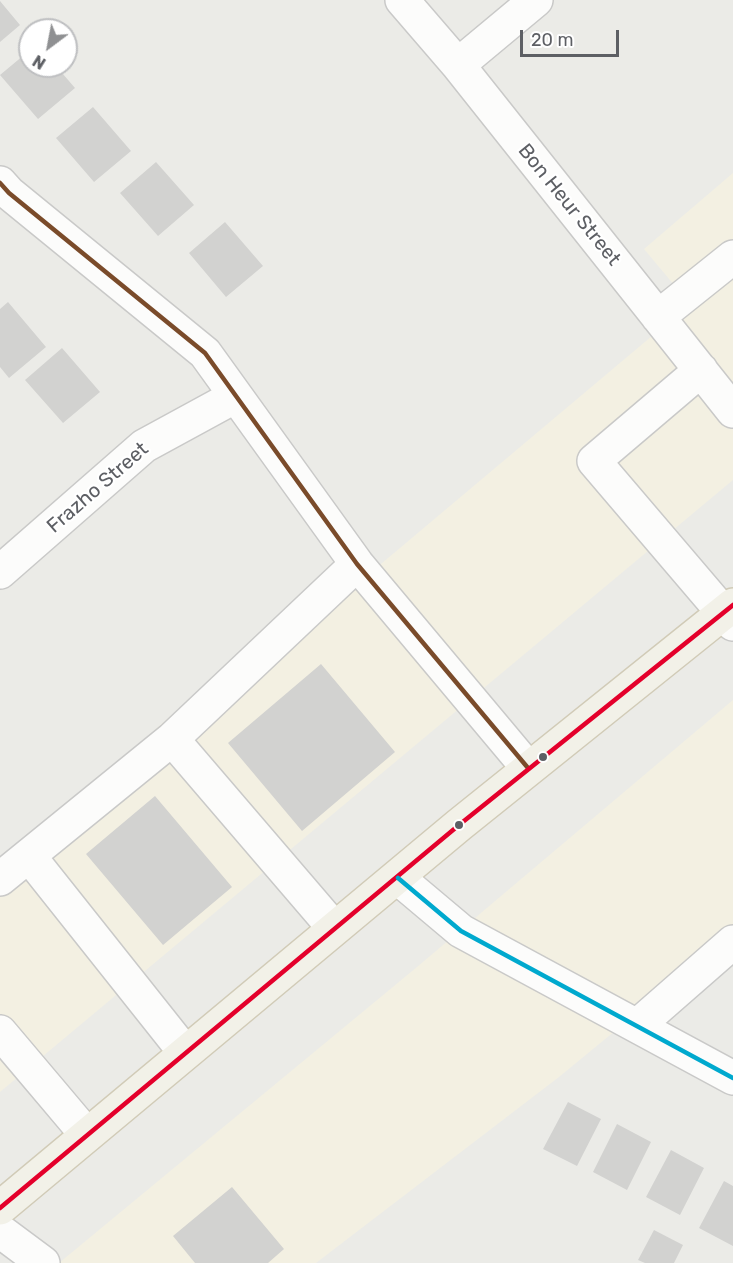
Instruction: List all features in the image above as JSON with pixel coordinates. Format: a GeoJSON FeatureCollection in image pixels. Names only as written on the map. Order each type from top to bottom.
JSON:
{"type":"FeatureCollection","features":[{"type":"Feature","properties":{"kind":"main road"},"geometry":{"type":"LineString","coordinates":[[0,1208],[184,1052],[398,878],[528,768],[730,614]]}},
{"type":"Feature","properties":{"kind":"street","name":"Bon Heur Street"},"geometry":{"type":"LineString","coordinates":[[402,0],[458,65],[733,411]]}},
{"type":"Feature","properties":{"kind":"street"},"geometry":{"type":"LineString","coordinates":[[458,65],[536,0]]}},
{"type":"Feature","properties":{"kind":"street"},"geometry":{"type":"LineString","coordinates":[[0,183],[9,193],[205,353],[234,397],[357,564],[528,768]]}},
{"type":"Feature","properties":{"kind":"street"},"geometry":{"type":"LineString","coordinates":[[658,317],[733,257]]}},
{"type":"Feature","properties":{"kind":"street"},"geometry":{"type":"LineString","coordinates":[[700,370],[594,461],[730,614]]}},
{"type":"Feature","properties":{"kind":"street","name":"Frazho Street"},"geometry":{"type":"LineString","coordinates":[[0,572],[144,446],[234,397]]}},
{"type":"Feature","properties":{"kind":"street"},"geometry":{"type":"LineString","coordinates":[[0,879],[172,739],[357,564]]}},
{"type":"Feature","properties":{"kind":"street"},"geometry":{"type":"LineString","coordinates":[[172,739],[334,928]]}},
{"type":"Feature","properties":{"kind":"street"},"geometry":{"type":"LineString","coordinates":[[29,856],[184,1052]]}},
{"type":"Feature","properties":{"kind":"street"},"geometry":{"type":"LineString","coordinates":[[398,878],[461,931],[733,1078]]}},
{"type":"Feature","properties":{"kind":"street"},"geometry":{"type":"LineString","coordinates":[[637,1026],[733,942]]}},
{"type":"Feature","properties":{"kind":"street"},"geometry":{"type":"LineString","coordinates":[[0,1032],[87,1135]]}},
{"type":"Feature","properties":{"kind":"street"},"geometry":{"type":"LineString","coordinates":[[0,1231],[43,1263]]}},
{"type":"Feature","properties":{"kind":"shaded area"},"geometry":{"type":"Polygon","coordinates":[[[733,173],[733,480],[0,1092],[0,867],[315,588],[331,606],[690,304],[644,249],[733,173]]]}},
{"type":"Feature","properties":{"kind":"shaded area"},"geometry":{"type":"Polygon","coordinates":[[[733,700],[733,934],[559,1077],[316,1263],[59,1263],[417,967],[733,700]]]}},
{"type":"Feature","properties":{"kind":"building"},"geometry":{"type":"Polygon","coordinates":[[[0,1],[18,23],[18,27],[0,42],[0,1]]]}},
{"type":"Feature","properties":{"kind":"building"},"geometry":{"type":"Polygon","coordinates":[[[18,60],[18,78],[66,78],[75,88],[38,119],[0,75],[18,60]]]}},
{"type":"Feature","properties":{"kind":"building"},"geometry":{"type":"Polygon","coordinates":[[[93,107],[131,151],[94,182],[56,138],[93,107]]]}},
{"type":"Feature","properties":{"kind":"building"},"geometry":{"type":"Polygon","coordinates":[[[156,162],[194,205],[158,236],[120,193],[156,162]]]}},
{"type":"Feature","properties":{"kind":"building"},"geometry":{"type":"Polygon","coordinates":[[[225,222],[263,266],[226,297],[189,253],[225,222]]]}},
{"type":"Feature","properties":{"kind":"building"},"geometry":{"type":"Polygon","coordinates":[[[8,302],[46,347],[9,378],[0,367],[0,309],[8,302]]]}},
{"type":"Feature","properties":{"kind":"building"},"geometry":{"type":"Polygon","coordinates":[[[62,348],[100,392],[63,423],[25,380],[62,348]]]}},
{"type":"Feature","properties":{"kind":"building"},"geometry":{"type":"Polygon","coordinates":[[[321,664],[395,752],[302,831],[228,743],[321,664]]]}},
{"type":"Feature","properties":{"kind":"building"},"geometry":{"type":"Polygon","coordinates":[[[155,796],[232,887],[163,945],[86,854],[155,796]]]}},
{"type":"Feature","properties":{"kind":"building"},"geometry":{"type":"Polygon","coordinates":[[[568,1102],[601,1119],[577,1166],[543,1149],[568,1102]]]}},
{"type":"Feature","properties":{"kind":"building"},"geometry":{"type":"Polygon","coordinates":[[[617,1124],[651,1142],[627,1190],[593,1172],[617,1124]]]}},
{"type":"Feature","properties":{"kind":"building"},"geometry":{"type":"Polygon","coordinates":[[[671,1150],[704,1168],[680,1215],[646,1197],[671,1150]]]}},
{"type":"Feature","properties":{"kind":"building"},"geometry":{"type":"Polygon","coordinates":[[[724,1181],[733,1186],[733,1246],[699,1228],[724,1181]]]}},
{"type":"Feature","properties":{"kind":"building"},"geometry":{"type":"Polygon","coordinates":[[[232,1187],[284,1249],[268,1263],[195,1263],[173,1236],[232,1187]]]}},
{"type":"Feature","properties":{"kind":"building"},"geometry":{"type":"Polygon","coordinates":[[[654,1230],[683,1245],[674,1263],[645,1263],[638,1260],[654,1230]]]}},
{"type":"Feature","properties":{"kind":"transit line"},"geometry":{"type":"LineString","coordinates":[[0,183],[9,193],[205,353],[357,564],[528,768]]}},
{"type":"Feature","properties":{"kind":"transit line"},"geometry":{"type":"LineString","coordinates":[[0,1208],[459,825],[733,605]]}},
{"type":"Feature","properties":{"kind":"transit line"},"geometry":{"type":"LineString","coordinates":[[398,878],[461,931],[733,1078]]}}]}
